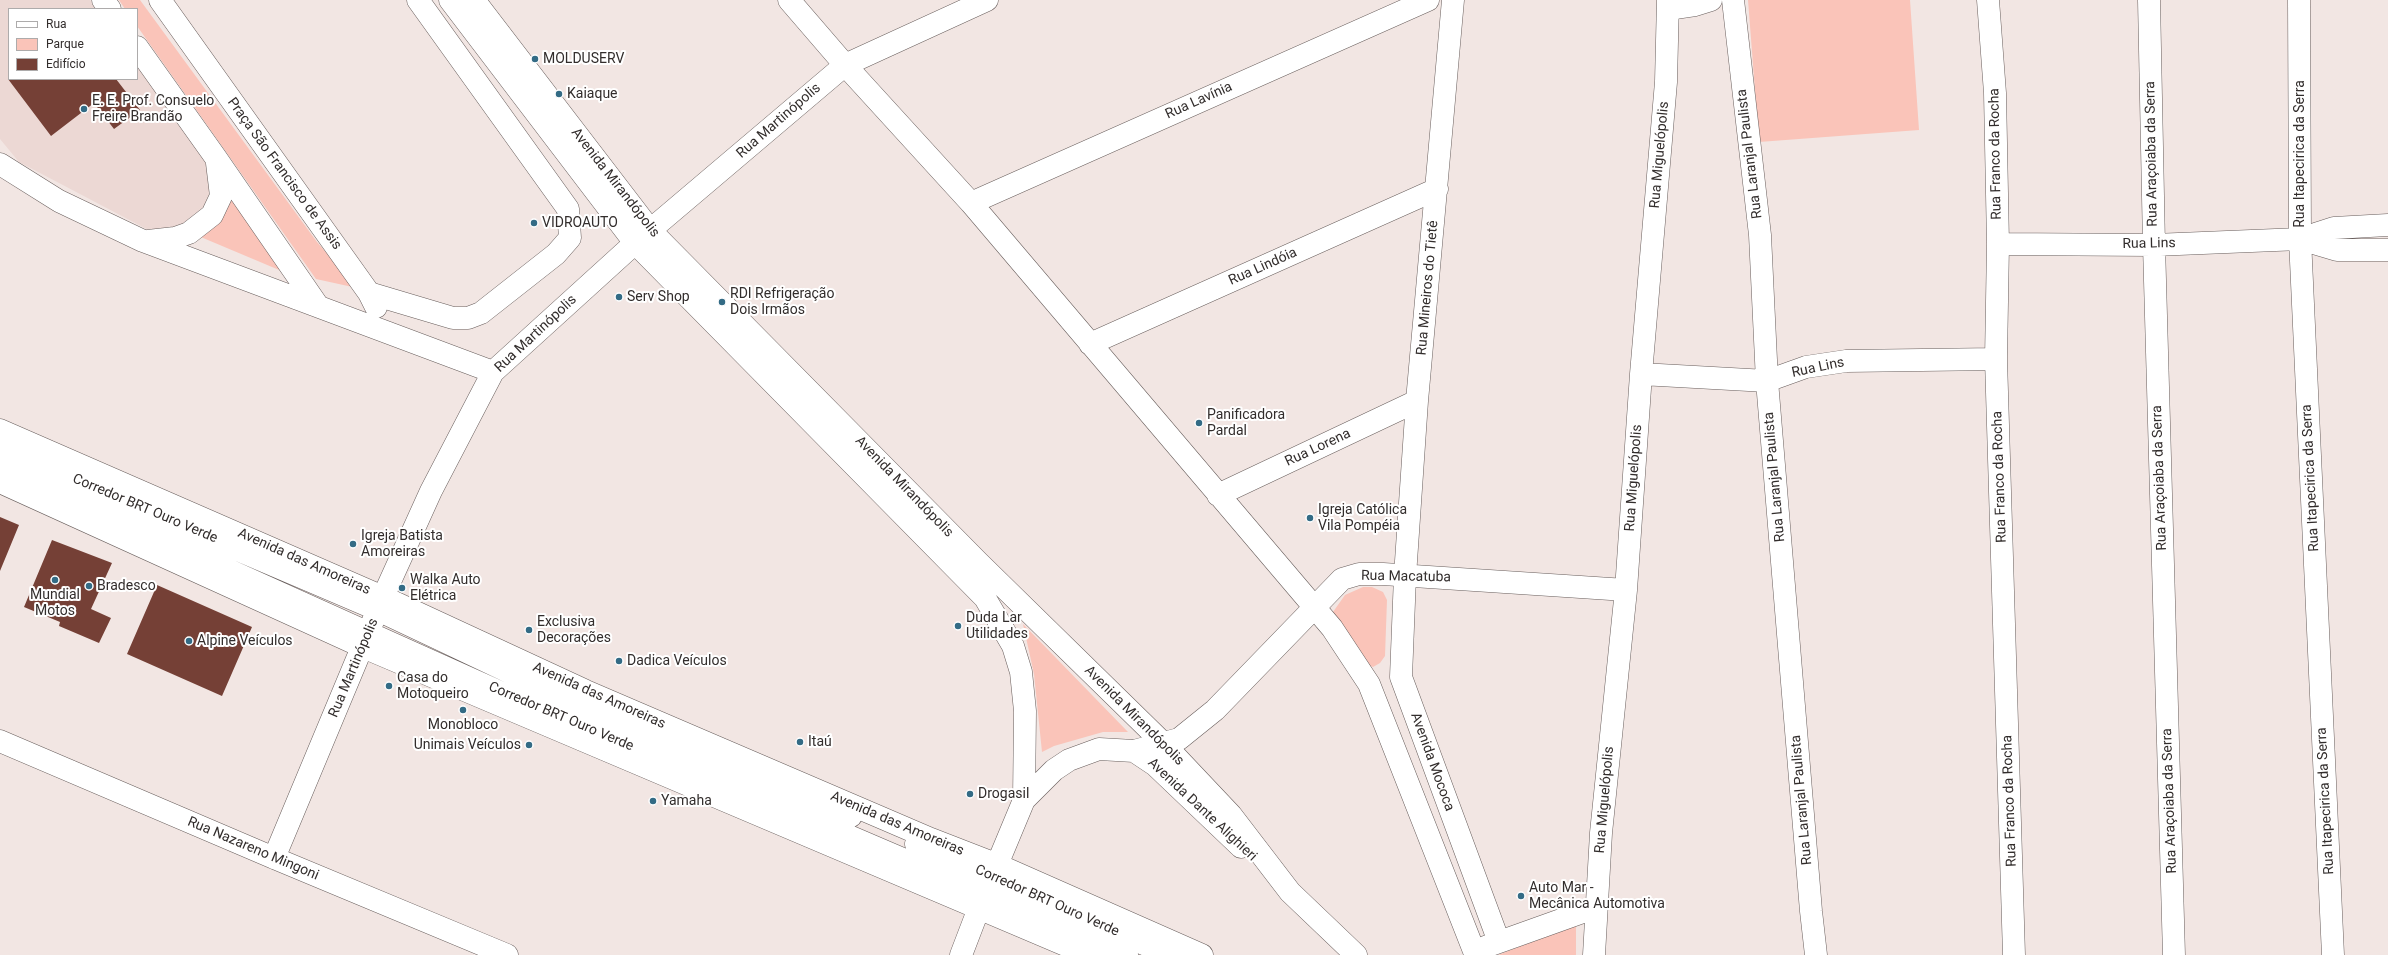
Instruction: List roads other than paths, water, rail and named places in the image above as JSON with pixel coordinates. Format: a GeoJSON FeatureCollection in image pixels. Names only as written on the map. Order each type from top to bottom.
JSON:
{"type":"FeatureCollection","features":[{"type":"Feature","properties":{"kind":"street"},"geometry":{"type":"LineString","coordinates":[[103,0],[109,8]]}},
{"type":"Feature","properties":{"kind":"street","name":"Praça São Francisco de Assis"},"geometry":{"type":"LineString","coordinates":[[160,0],[369,293],[389,333]]}},
{"type":"Feature","properties":{"kind":"street"},"geometry":{"type":"LineString","coordinates":[[369,293],[454,318],[468,318],[481,313],[556,254],[570,238],[568,209],[418,0]]}},
{"type":"Feature","properties":{"kind":"street","name":"Avenida Mirandópolis"},"geometry":{"type":"LineString","coordinates":[[450,0],[643,237],[985,598],[1013,646],[1020,672],[1025,711],[1024,800]]}},
{"type":"Feature","properties":{"kind":"street","name":"Avenida Mirandópolis"},"geometry":{"type":"LineString","coordinates":[[474,0],[643,237],[1163,743],[1231,815],[1290,892],[1356,955]]}},
{"type":"Feature","properties":{"kind":"street","name":"Avenida Mococa"},"geometry":{"type":"LineString","coordinates":[[789,0],[845,65],[971,203],[1314,606],[1356,662],[1369,684],[1469,953]]}},
{"type":"Feature","properties":{"kind":"street","name":"Rua Martinópolis"},"geometry":{"type":"LineString","coordinates":[[274,858],[380,603],[431,491],[493,372],[643,237],[845,65],[987,0]]}},
{"type":"Feature","properties":{"kind":"street","name":"Rua Lavínia"},"geometry":{"type":"LineString","coordinates":[[971,203],[1428,0]]}},
{"type":"Feature","properties":{"kind":"street","name":"Rua Mineiros do Tietê"},"geometry":{"type":"LineString","coordinates":[[1405,576],[1418,401],[1453,0]]}},
{"type":"Feature","properties":{"kind":"street"},"geometry":{"type":"LineString","coordinates":[[1668,4],[1695,5],[1711,0]]}},
{"type":"Feature","properties":{"kind":"street","name":"Rua Laranjal Paulista"},"geometry":{"type":"LineString","coordinates":[[1733,0],[1760,235],[1767,381],[1811,911],[1816,955]]}},
{"type":"Feature","properties":{"kind":"street","name":"Rua Franco da Rocha"},"geometry":{"type":"LineString","coordinates":[[1988,0],[1995,93],[1998,244],[1996,359],[2014,955]]}},
{"type":"Feature","properties":{"kind":"street","name":"Rua Araçoiaba da Serra"},"geometry":{"type":"LineString","coordinates":[[2149,0],[2154,245],[2174,955]]}},
{"type":"Feature","properties":{"kind":"street","name":"Rua Itapecirica da Serra"},"geometry":{"type":"LineString","coordinates":[[2300,0],[2300,239],[2333,955]]}},
{"type":"Feature","properties":{"kind":"street","name":"Rua Miguelópolis"},"geometry":{"type":"LineString","coordinates":[[1594,955],[1601,833],[1626,590],[1641,374],[1666,82],[1668,4]]}},
{"type":"Feature","properties":{"kind":"street"},"geometry":{"type":"LineString","coordinates":[[138,48],[318,306]]}},
{"type":"Feature","properties":{"kind":"street"},"geometry":{"type":"LineString","coordinates":[[143,241],[175,238],[189,232],[212,215],[221,196],[216,158]]}},
{"type":"Feature","properties":{"kind":"street"},"geometry":{"type":"LineString","coordinates":[[0,164],[59,201],[143,241],[493,372]]}},
{"type":"Feature","properties":{"kind":"street","name":"Rua Lindóia"},"geometry":{"type":"LineString","coordinates":[[1090,344],[1437,189]]}},
{"type":"Feature","properties":{"kind":"street"},"geometry":{"type":"LineString","coordinates":[[2300,239],[2334,228],[2388,225]]}},
{"type":"Feature","properties":{"kind":"street"},"geometry":{"type":"LineString","coordinates":[[2300,239],[2337,250],[2388,250]]}},
{"type":"Feature","properties":{"kind":"street","name":"Rua Lins"},"geometry":{"type":"LineString","coordinates":[[1998,244],[2154,245],[2300,239]]}},
{"type":"Feature","properties":{"kind":"street","name":"Rua Lins"},"geometry":{"type":"LineString","coordinates":[[1641,374],[1767,381],[1806,368],[1846,361],[1996,359]]}},
{"type":"Feature","properties":{"kind":"street","name":"Rua Lorena"},"geometry":{"type":"LineString","coordinates":[[1218,495],[1418,401]]}},
{"type":"Feature","properties":{"kind":"street","name":"Avenida das Amoreiras"},"geometry":{"type":"LineString","coordinates":[[0,430],[380,603],[924,836],[989,886],[1089,955]]}},
{"type":"Feature","properties":{"kind":"street","name":"Corredor BRT Ouro Verde"},"geometry":{"type":"LineString","coordinates":[[0,446],[116,498],[380,603]]}},
{"type":"Feature","properties":{"kind":"street","name":"Corredor BRT Ouro Verde"},"geometry":{"type":"LineString","coordinates":[[0,467],[366,639],[758,797],[1169,955]]}},
{"type":"Feature","properties":{"kind":"street"},"geometry":{"type":"LineString","coordinates":[[0,482],[366,639]]}},
{"type":"Feature","properties":{"kind":"street","name":"Rua Macatuba"},"geometry":{"type":"LineString","coordinates":[[1134,751],[1179,739],[1215,710],[1314,606],[1342,579],[1359,574],[1626,590]]}},
{"type":"Feature","properties":{"kind":"street","name":"Avenida Mococa"},"geometry":{"type":"LineString","coordinates":[[1405,576],[1401,677],[1499,942]]}},
{"type":"Feature","properties":{"kind":"street"},"geometry":{"type":"LineString","coordinates":[[1369,684],[1401,677]]}},
{"type":"Feature","properties":{"kind":"street","name":"Rua Nazareno Mingoni"},"geometry":{"type":"LineString","coordinates":[[1,744],[507,955]]}},
{"type":"Feature","properties":{"kind":"street","name":"Avenida Dante Alighieri"},"geometry":{"type":"LineString","coordinates":[[960,955],[1024,800],[1054,770],[1069,760],[1099,749],[1134,751],[1155,765],[1290,892]]}},
{"type":"Feature","properties":{"kind":"street","name":"Avenida das Amoreiras"},"geometry":{"type":"LineString","coordinates":[[989,886],[1202,955]]}},
{"type":"Feature","properties":{"kind":"street","name":"Corredor BRT Ouro Verde"},"geometry":{"type":"LineString","coordinates":[[989,886],[1127,955]]}},
{"type":"Feature","properties":{"kind":"street"},"geometry":{"type":"LineString","coordinates":[[1469,953],[1597,907]]}},
{"type":"Feature","properties":{"kind":"place","name":"MOLDUSERV"},"geometry":{"type":"Point","coordinates":[535,59]}},
{"type":"Feature","properties":{"kind":"place","name":"Kaiaque"},"geometry":{"type":"Point","coordinates":[559,94]}},
{"type":"Feature","properties":{"kind":"place","name":"E. E. Prof. Consuelo Freire Brandão"},"geometry":{"type":"Point","coordinates":[84,109]}},
{"type":"Feature","properties":{"kind":"place","name":"VIDROAUTO"},"geometry":{"type":"Point","coordinates":[534,223]}},
{"type":"Feature","properties":{"kind":"place","name":"Serv Shop"},"geometry":{"type":"Point","coordinates":[619,297]}},
{"type":"Feature","properties":{"kind":"place","name":"RDI Refrigeração Dois Irmãos"},"geometry":{"type":"Point","coordinates":[722,302]}},
{"type":"Feature","properties":{"kind":"place","name":"Panificadora Pardal"},"geometry":{"type":"Point","coordinates":[1199,423]}},
{"type":"Feature","properties":{"kind":"place","name":"Igreja Católica Vila Pompéia"},"geometry":{"type":"Point","coordinates":[1310,518]}},
{"type":"Feature","properties":{"kind":"place","name":"Igreja Batista Amoreiras"},"geometry":{"type":"Point","coordinates":[353,544]}},
{"type":"Feature","properties":{"kind":"place","name":"Mundial Motos"},"geometry":{"type":"Point","coordinates":[55,580]}},
{"type":"Feature","properties":{"kind":"place","name":"Bradesco"},"geometry":{"type":"Point","coordinates":[89,586]}},
{"type":"Feature","properties":{"kind":"place","name":"Walka Auto Elétrica"},"geometry":{"type":"Point","coordinates":[402,588]}},
{"type":"Feature","properties":{"kind":"place","name":"Duda Lar Utilidades"},"geometry":{"type":"Point","coordinates":[958,626]}},
{"type":"Feature","properties":{"kind":"place","name":"Exclusiva Decorações"},"geometry":{"type":"Point","coordinates":[529,630]}},
{"type":"Feature","properties":{"kind":"place","name":"Alpine Veículos"},"geometry":{"type":"Point","coordinates":[189,641]}},
{"type":"Feature","properties":{"kind":"place","name":"Dadica Veículos"},"geometry":{"type":"Point","coordinates":[619,661]}},
{"type":"Feature","properties":{"kind":"place","name":"Casa do Motoqueiro"},"geometry":{"type":"Point","coordinates":[389,686]}},
{"type":"Feature","properties":{"kind":"place","name":"Monobloco"},"geometry":{"type":"Point","coordinates":[463,710]}},
{"type":"Feature","properties":{"kind":"place","name":"Itaú"},"geometry":{"type":"Point","coordinates":[800,742]}},
{"type":"Feature","properties":{"kind":"place","name":"Unimais Veículos"},"geometry":{"type":"Point","coordinates":[529,745]}},
{"type":"Feature","properties":{"kind":"place","name":"Drogasil"},"geometry":{"type":"Point","coordinates":[970,794]}},
{"type":"Feature","properties":{"kind":"place","name":"Yamaha"},"geometry":{"type":"Point","coordinates":[653,801]}},
{"type":"Feature","properties":{"kind":"place","name":"Auto Mar - Mecânica Automotiva"},"geometry":{"type":"Point","coordinates":[1521,896]}}]}
